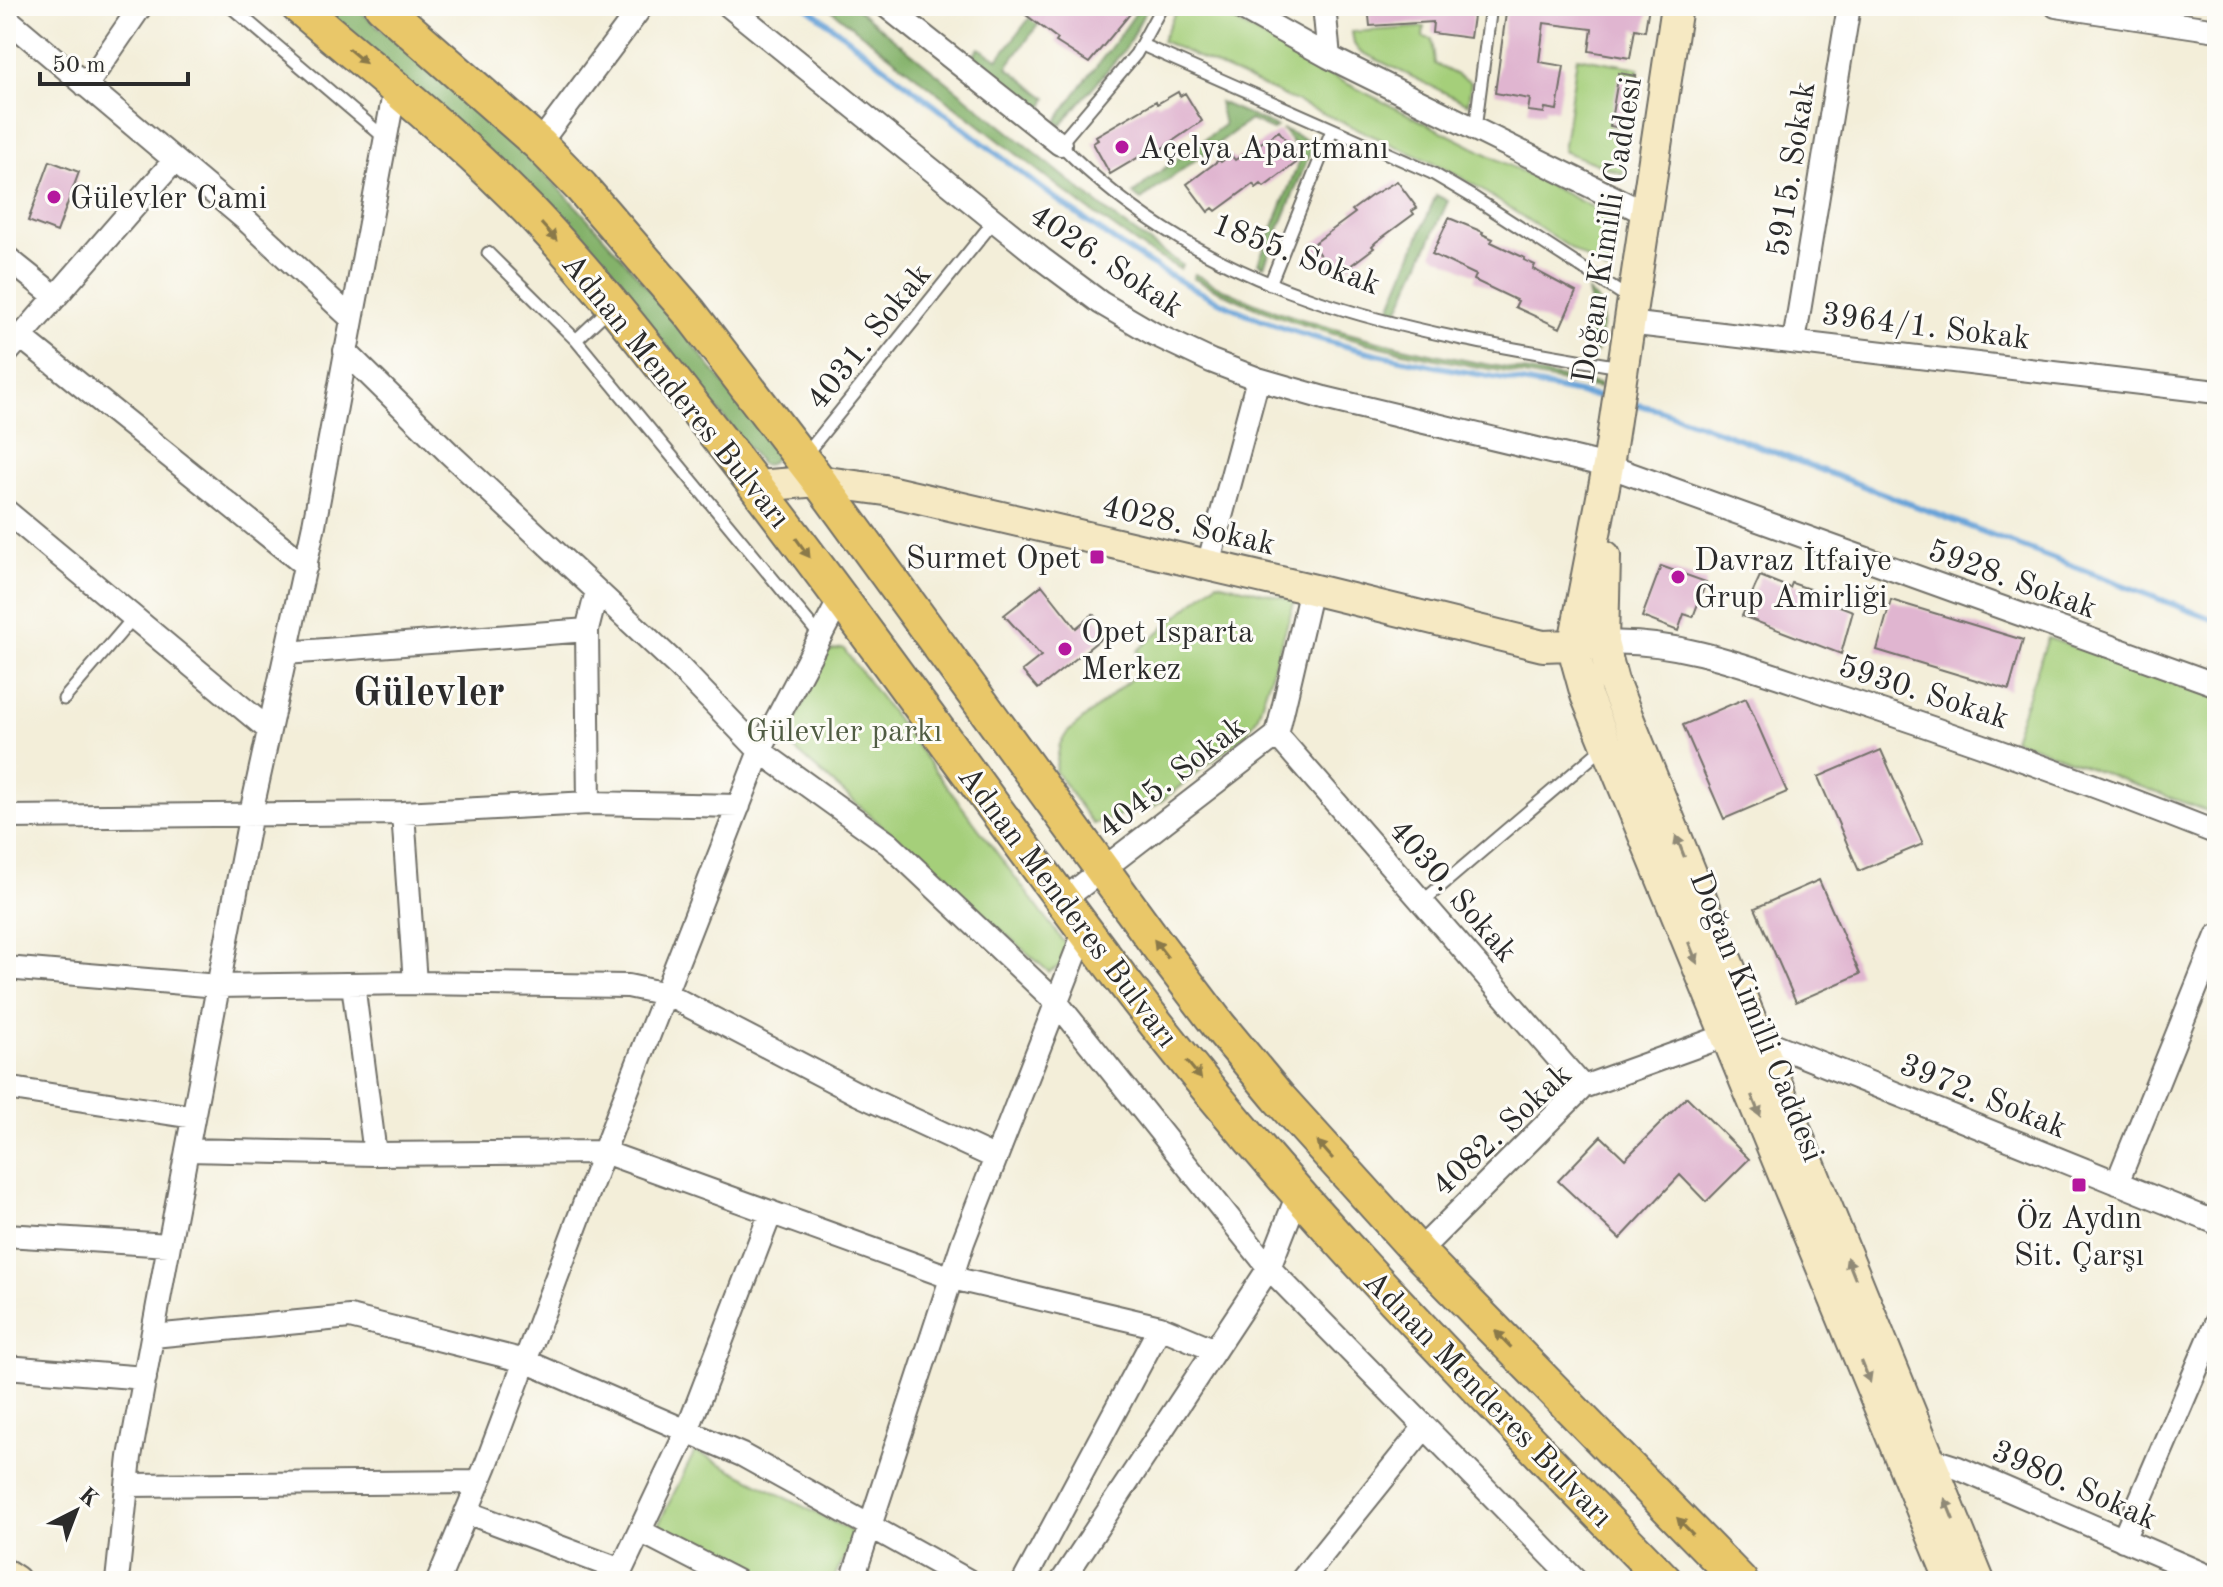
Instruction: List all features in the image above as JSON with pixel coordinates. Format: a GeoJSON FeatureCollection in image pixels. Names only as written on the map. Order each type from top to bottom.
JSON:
{"type":"FeatureCollection","features":[{"type":"Feature","properties":{"kind":"main road","name":"Adnan Menderes Bulvarı"},"geometry":{"type":"LineString","coordinates":[[298,6],[502,183],[613,305],[789,477],[840,599],[1085,930],[1223,1107],[1385,1290],[1665,1581]]}},
{"type":"Feature","properties":{"kind":"main road","name":"Adnan Menderes Bulvarı"},"geometry":{"type":"LineString","coordinates":[[382,6],[539,144],[581,187],[671,291],[789,477],[1103,869],[1219,1026],[1268,1086],[1418,1252],[1740,1581]]}},
{"type":"Feature","properties":{"kind":"main road","name":"Doğan Kimilli Caddesi"},"geometry":{"type":"LineString","coordinates":[[1677,6],[1608,466],[1579,611],[1589,644],[1613,681],[1758,1038],[1917,1463],[1951,1581]]}},
{"type":"Feature","properties":{"kind":"main road","name":"4028. Sokak"},"geometry":{"type":"LineString","coordinates":[[789,477],[885,490],[1543,646],[1589,644]]}},
{"type":"Feature","properties":{"kind":"main road","name":"Doğan Kimilli Caddesi"},"geometry":{"type":"LineString","coordinates":[[1589,644],[1579,675],[1726,1034],[1917,1463],[1979,1581]]}},
{"type":"Feature","properties":{"kind":"main road"},"geometry":{"type":"LineString","coordinates":[[6,1575],[15,1581]]}},
{"type":"Feature","properties":{"kind":"street"},"geometry":{"type":"LineString","coordinates":[[86,86],[141,6]]}},
{"type":"Feature","properties":{"kind":"street"},"geometry":{"type":"LineString","coordinates":[[539,144],[642,6]]}},
{"type":"Feature","properties":{"kind":"street","name":"4026. Sokak"},"geometry":{"type":"LineString","coordinates":[[729,6],[994,221],[1101,303],[1128,319],[1197,355],[1258,379],[1324,398],[1608,466]]}},
{"type":"Feature","properties":{"kind":"street","name":"1855. Sokak"},"geometry":{"type":"LineString","coordinates":[[886,6],[1060,144]]}},
{"type":"Feature","properties":{"kind":"street"},"geometry":{"type":"LineString","coordinates":[[1237,6],[1329,57],[1645,213]]}},
{"type":"Feature","properties":{"kind":"street"},"geometry":{"type":"LineString","coordinates":[[1324,6],[1329,57]]}},
{"type":"Feature","properties":{"kind":"street","name":"5915. Sokak"},"geometry":{"type":"LineString","coordinates":[[1794,342],[1849,6]]}},
{"type":"Feature","properties":{"kind":"street"},"geometry":{"type":"LineString","coordinates":[[2056,6],[2131,12],[2217,30]]}},
{"type":"Feature","properties":{"kind":"street"},"geometry":{"type":"LineString","coordinates":[[6,18],[245,219],[352,319]]}},
{"type":"Feature","properties":{"kind":"street"},"geometry":{"type":"LineString","coordinates":[[117,1581],[127,1485],[169,1245],[251,813],[306,566],[395,88]]}},
{"type":"Feature","properties":{"kind":"street"},"geometry":{"type":"LineString","coordinates":[[175,160],[13,346],[306,566]]}},
{"type":"Feature","properties":{"kind":"street"},"geometry":{"type":"LineString","coordinates":[[6,257],[56,297]]}},
{"type":"Feature","properties":{"kind":"street","name":"3964/1. Sokak"},"geometry":{"type":"LineString","coordinates":[[1629,312],[1794,342],[2217,392]]}},
{"type":"Feature","properties":{"kind":"street"},"geometry":{"type":"LineString","coordinates":[[345,351],[680,668],[760,751],[889,844],[1058,1004],[1269,1268],[1576,1581]]}},
{"type":"Feature","properties":{"kind":"street"},"geometry":{"type":"LineString","coordinates":[[1208,565],[1258,379]]}},
{"type":"Feature","properties":{"kind":"street","name":"5928. Sokak"},"geometry":{"type":"LineString","coordinates":[[1608,466],[2217,685]]}},
{"type":"Feature","properties":{"kind":"street"},"geometry":{"type":"LineString","coordinates":[[6,511],[269,730]]}},
{"type":"Feature","properties":{"kind":"street","name":"4045. Sokak"},"geometry":{"type":"LineString","coordinates":[[1063,900],[1277,735],[1311,589]]}},
{"type":"Feature","properties":{"kind":"street"},"geometry":{"type":"LineString","coordinates":[[589,803],[587,630],[597,591]]}},
{"type":"Feature","properties":{"kind":"street"},"geometry":{"type":"LineString","coordinates":[[438,1581],[479,1482],[760,751],[840,599]]}},
{"type":"Feature","properties":{"kind":"street"},"geometry":{"type":"LineString","coordinates":[[286,653],[587,630]]}},
{"type":"Feature","properties":{"kind":"street","name":"5930. Sokak"},"geometry":{"type":"LineString","coordinates":[[1589,644],[1646,644],[1678,650],[1804,686],[2000,750],[2217,833]]}},
{"type":"Feature","properties":{"kind":"street","name":"4030. Sokak"},"geometry":{"type":"LineString","coordinates":[[1277,735],[1583,1087]]}},
{"type":"Feature","properties":{"kind":"street"},"geometry":{"type":"LineString","coordinates":[[6,817],[403,813],[589,803],[739,806]]}},
{"type":"Feature","properties":{"kind":"street"},"geometry":{"type":"LineString","coordinates":[[403,813],[415,983]]}},
{"type":"Feature","properties":{"kind":"street"},"geometry":{"type":"LineString","coordinates":[[852,1581],[952,1278],[1085,930]]}},
{"type":"Feature","properties":{"kind":"street"},"geometry":{"type":"LineString","coordinates":[[2117,1183],[2217,936]]}},
{"type":"Feature","properties":{"kind":"street"},"geometry":{"type":"LineString","coordinates":[[6,968],[218,986],[415,983],[628,986],[666,994],[856,1093],[996,1158]]}},
{"type":"Feature","properties":{"kind":"street"},"geometry":{"type":"LineString","coordinates":[[353,984],[375,1154]]}},
{"type":"Feature","properties":{"kind":"street","name":"3972. Sokak"},"geometry":{"type":"LineString","coordinates":[[1726,1034],[1742,1033],[1758,1038],[2217,1223]]}},
{"type":"Feature","properties":{"kind":"street","name":"4082. Sokak"},"geometry":{"type":"LineString","coordinates":[[1418,1252],[1583,1087],[1726,1034]]}},
{"type":"Feature","properties":{"kind":"street"},"geometry":{"type":"LineString","coordinates":[[6,1088],[193,1117]]}},
{"type":"Feature","properties":{"kind":"street"},"geometry":{"type":"LineString","coordinates":[[187,1150],[375,1154],[604,1152],[952,1278],[1160,1327],[1215,1350]]}},
{"type":"Feature","properties":{"kind":"street"},"geometry":{"type":"LineString","coordinates":[[1062,1581],[1269,1268],[1298,1194]]}},
{"type":"Feature","properties":{"kind":"street"},"geometry":{"type":"LineString","coordinates":[[466,1512],[619,1576],[687,1431],[771,1212]]}},
{"type":"Feature","properties":{"kind":"street"},"geometry":{"type":"LineString","coordinates":[[6,1235],[169,1245]]}},
{"type":"Feature","properties":{"kind":"street"},"geometry":{"type":"LineString","coordinates":[[153,1336],[350,1317],[525,1361],[742,1455],[969,1581]]}},
{"type":"Feature","properties":{"kind":"street"},"geometry":{"type":"LineString","coordinates":[[2123,1540],[2217,1321]]}},
{"type":"Feature","properties":{"kind":"street"},"geometry":{"type":"LineString","coordinates":[[1024,1581],[1160,1327]]}},
{"type":"Feature","properties":{"kind":"street"},"geometry":{"type":"LineString","coordinates":[[6,1367],[145,1378]]}},
{"type":"Feature","properties":{"kind":"street"},"geometry":{"type":"LineString","coordinates":[[1301,1581],[1424,1428]]}},
{"type":"Feature","properties":{"kind":"street","name":"3980. Sokak"},"geometry":{"type":"LineString","coordinates":[[1917,1463],[1958,1468],[2217,1580]]}},
{"type":"Feature","properties":{"kind":"street"},"geometry":{"type":"LineString","coordinates":[[127,1485],[479,1482]]}},
{"type":"Feature","properties":{"kind":"street"},"geometry":{"type":"LineString","coordinates":[[640,1531],[737,1581]]}},
{"type":"Feature","properties":{"kind":"lane"},"geometry":{"type":"LineString","coordinates":[[230,6],[386,138]]}},
{"type":"Feature","properties":{"kind":"lane"},"geometry":{"type":"LineString","coordinates":[[1060,144],[1142,45],[1162,6]]}},
{"type":"Feature","properties":{"kind":"lane"},"geometry":{"type":"LineString","coordinates":[[1475,129],[1491,6]]}},
{"type":"Feature","properties":{"kind":"lane"},"geometry":{"type":"LineString","coordinates":[[1142,45],[1455,186],[1629,312]]}},
{"type":"Feature","properties":{"kind":"lane"},"geometry":{"type":"LineString","coordinates":[[1270,284],[1332,130]]}},
{"type":"Feature","properties":{"kind":"lane","name":"1855. Sokak"},"geometry":{"type":"LineString","coordinates":[[1060,144],[1114,192],[1167,231],[1221,263],[1270,284],[1351,312],[1434,334],[1621,367]]}},
{"type":"Feature","properties":{"kind":"lane","name":"4031. Sokak"},"geometry":{"type":"LineString","coordinates":[[789,477],[994,221]]}},
{"type":"Feature","properties":{"kind":"lane"},"geometry":{"type":"LineString","coordinates":[[488,253],[576,340],[820,637]]}},
{"type":"Feature","properties":{"kind":"lane"},"geometry":{"type":"LineString","coordinates":[[576,340],[613,305]]}},
{"type":"Feature","properties":{"kind":"lane"},"geometry":{"type":"LineString","coordinates":[[64,699],[134,617]]}},
{"type":"Feature","properties":{"kind":"lane"},"geometry":{"type":"LineString","coordinates":[[1422,902],[1607,744]]}},
{"type":"Feature","properties":{"kind":"green space"},"geometry":{"type":"Polygon","coordinates":[[[322,6],[354,6],[475,109],[545,174],[666,310],[778,454],[777,457],[768,465],[761,464],[624,293],[322,6]]]}},
{"type":"Feature","properties":{"kind":"green space"},"geometry":{"type":"Polygon","coordinates":[[[826,6],[853,6],[1118,220],[1182,265],[1180,269],[1144,249],[1082,205],[826,6]]]}},
{"type":"Feature","properties":{"kind":"green space"},"geometry":{"type":"Polygon","coordinates":[[[1039,6],[1052,6],[1007,67],[1047,98],[1042,110],[973,56],[979,48],[998,59],[1039,6]]]}},
{"type":"Feature","properties":{"kind":"green space"},"geometry":{"type":"Polygon","coordinates":[[[1140,6],[1148,6],[1126,48],[1061,125],[1056,122],[1120,36],[1140,6]]]}},
{"type":"Feature","properties":{"kind":"green space"},"geometry":{"type":"Polygon","coordinates":[[[1178,6],[1208,6],[1330,75],[1616,219],[1607,272],[1444,168],[1162,41],[1178,6]]]}},
{"type":"Feature","properties":{"kind":"green space"},"geometry":{"type":"Polygon","coordinates":[[[1424,27],[1423,37],[1432,39],[1435,64],[1471,82],[1468,104],[1359,51],[1352,32],[1424,27]]]}},
{"type":"Feature","properties":{"kind":"green space"},"geometry":{"type":"Polygon","coordinates":[[[1577,57],[1639,68],[1623,174],[1563,151],[1577,57]]]}},
{"type":"Feature","properties":{"kind":"green space"},"geometry":{"type":"Polygon","coordinates":[[[1219,102],[1277,127],[1273,130],[1250,120],[1141,200],[1133,194],[1224,125],[1219,102]]]}},
{"type":"Feature","properties":{"kind":"green space"},"geometry":{"type":"Polygon","coordinates":[[[1282,129],[1314,143],[1264,266],[1258,263],[1302,155],[1282,129]]]}},
{"type":"Feature","properties":{"kind":"green space"},"geometry":{"type":"Polygon","coordinates":[[[1436,195],[1448,201],[1397,313],[1389,310],[1436,195]]]}},
{"type":"Feature","properties":{"kind":"green space"},"geometry":{"type":"Polygon","coordinates":[[[1195,274],[1253,302],[1384,343],[1600,384],[1599,388],[1443,360],[1340,336],[1240,301],[1193,278],[1195,274]]]}},
{"type":"Feature","properties":{"kind":"green space"},"geometry":{"type":"Polygon","coordinates":[[[1588,292],[1602,311],[1597,352],[1591,351],[1589,346],[1594,313],[1588,292]]]}},
{"type":"Feature","properties":{"kind":"green space"},"geometry":{"type":"Polygon","coordinates":[[[1217,582],[1295,600],[1257,718],[1245,735],[1155,806],[1093,824],[1055,771],[1060,744],[1067,733],[1147,665],[1137,651],[1217,582]]]}},
{"type":"Feature","properties":{"kind":"green space"},"geometry":{"type":"Polygon","coordinates":[[[2048,638],[2217,697],[2217,815],[2013,739],[2048,638]]]}},
{"type":"Feature","properties":{"kind":"green space","name":"Gülevler parkı"},"geometry":{"type":"Polygon","coordinates":[[[843,648],[1069,949],[1061,965],[1049,972],[785,741],[829,651],[843,648]]]}},
{"type":"Feature","properties":{"kind":"green space"},"geometry":{"type":"Polygon","coordinates":[[[695,1451],[857,1534],[832,1581],[762,1581],[657,1527],[695,1451]]]}},
{"type":"Feature","properties":{"kind":"building"},"geometry":{"type":"Polygon","coordinates":[[[1014,6],[1120,6],[1130,14],[1089,63],[1056,42],[1058,39],[1014,6]]]}},
{"type":"Feature","properties":{"kind":"building"},"geometry":{"type":"Polygon","coordinates":[[[1368,6],[1454,6],[1474,9],[1470,38],[1432,33],[1433,22],[1370,26],[1368,6]]]}},
{"type":"Feature","properties":{"kind":"building"},"geometry":{"type":"Polygon","coordinates":[[[1507,6],[1649,6],[1645,31],[1635,29],[1630,58],[1589,51],[1592,29],[1544,23],[1539,62],[1564,66],[1557,110],[1545,108],[1544,113],[1528,111],[1530,99],[1495,93],[1507,6]]]}},
{"type":"Feature","properties":{"kind":"building"},"geometry":{"type":"Polygon","coordinates":[[[1619,73],[1636,76],[1627,129],[1610,126],[1619,73]]]}},
{"type":"Feature","properties":{"kind":"building"},"geometry":{"type":"Polygon","coordinates":[[[1178,92],[1180,96],[1185,93],[1202,121],[1158,151],[1156,147],[1110,174],[1093,143],[1098,140],[1096,136],[1156,101],[1157,104],[1178,92]]]}},
{"type":"Feature","properties":{"kind":"building"},"geometry":{"type":"Polygon","coordinates":[[[1279,131],[1299,157],[1294,160],[1296,163],[1264,187],[1261,184],[1256,188],[1253,184],[1216,211],[1213,208],[1208,212],[1187,184],[1219,160],[1221,162],[1231,155],[1235,160],[1279,131]]]}},
{"type":"Feature","properties":{"kind":"building","name":"Gülevler Cami"},"geometry":{"type":"Polygon","coordinates":[[[50,161],[79,172],[57,232],[28,221],[50,161]]]}},
{"type":"Feature","properties":{"kind":"building"},"geometry":{"type":"Polygon","coordinates":[[[1397,181],[1417,208],[1412,211],[1414,214],[1342,272],[1340,269],[1334,273],[1312,245],[1355,213],[1352,210],[1397,181]]]}},
{"type":"Feature","properties":{"kind":"building"},"geometry":{"type":"Polygon","coordinates":[[[1449,218],[1483,232],[1493,239],[1491,242],[1525,258],[1535,265],[1533,269],[1576,292],[1560,328],[1515,307],[1518,301],[1474,280],[1476,275],[1432,254],[1449,218]]]}},
{"type":"Feature","properties":{"kind":"building"},"geometry":{"type":"Polygon","coordinates":[[[1661,566],[1706,582],[1693,617],[1684,614],[1678,631],[1642,617],[1661,566]]]}},
{"type":"Feature","properties":{"kind":"building"},"geometry":{"type":"Polygon","coordinates":[[[1760,576],[1790,588],[1792,583],[1809,589],[1808,594],[1853,611],[1841,654],[1742,616],[1760,576]]]}},
{"type":"Feature","properties":{"kind":"building"},"geometry":{"type":"Polygon","coordinates":[[[1042,585],[1076,628],[1093,614],[1108,633],[1038,689],[1022,671],[1041,656],[1004,615],[1042,585]]]}},
{"type":"Feature","properties":{"kind":"building"},"geometry":{"type":"Polygon","coordinates":[[[1891,600],[2023,640],[2009,690],[1877,650],[1891,600]]]}},
{"type":"Feature","properties":{"kind":"building"},"geometry":{"type":"Polygon","coordinates":[[[1746,698],[1787,792],[1724,819],[1683,725],[1746,698]]]}},
{"type":"Feature","properties":{"kind":"building"},"geometry":{"type":"Polygon","coordinates":[[[1881,750],[1923,844],[1859,871],[1818,777],[1881,750]]]}},
{"type":"Feature","properties":{"kind":"building"},"geometry":{"type":"Polygon","coordinates":[[[1819,880],[1860,974],[1796,1002],[1755,908],[1819,880]]]}},
{"type":"Feature","properties":{"kind":"building"},"geometry":{"type":"Polygon","coordinates":[[[1687,1097],[1749,1159],[1706,1202],[1680,1175],[1620,1239],[1558,1181],[1601,1136],[1625,1159],[1687,1097]]]}},
{"type":"Feature","properties":{"kind":"waterway"},"geometry":{"type":"LineString","coordinates":[[806,6],[1088,223],[1155,266],[1225,304],[1262,320],[1347,347],[1609,399]]}},
{"type":"Feature","properties":{"kind":"waterway"},"geometry":{"type":"LineString","coordinates":[[1628,403],[1656,409],[1719,431],[2217,621]]}},
{"type":"Feature","properties":{"kind":"place","name":"Açelya Apartmanı"},"geometry":{"type":"Point","coordinates":[1122,147]}},
{"type":"Feature","properties":{"kind":"place","name":"Gülevler Cami"},"geometry":{"type":"Point","coordinates":[54,197]}},
{"type":"Feature","properties":{"kind":"place","name":"Surmet Opet"},"geometry":{"type":"Point","coordinates":[1097,557]}},
{"type":"Feature","properties":{"kind":"place","name":"Davraz İtfaiye Grup Amirliği"},"geometry":{"type":"Point","coordinates":[1678,577]}},
{"type":"Feature","properties":{"kind":"place","name":"Opet Isparta Merkez"},"geometry":{"type":"Point","coordinates":[1065,649]}},
{"type":"Feature","properties":{"kind":"place","name":"Öz Aydın Sit. Çarşı"},"geometry":{"type":"Point","coordinates":[2079,1185]}},
{"type":"Feature","properties":{"kind":"district","name":"Gülevler"},"geometry":{"type":"Point","coordinates":[429,691]}}]}
